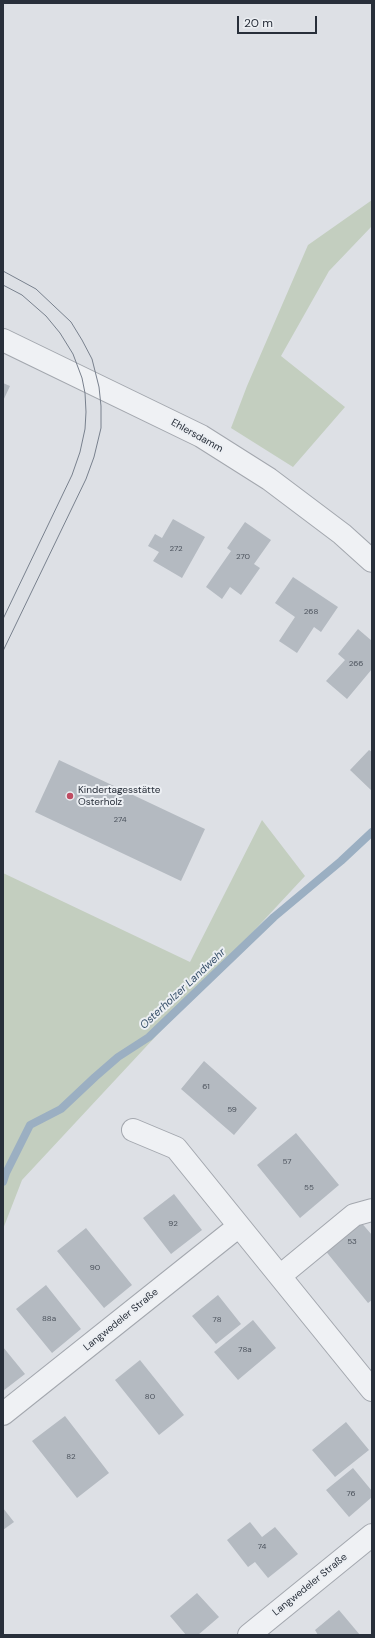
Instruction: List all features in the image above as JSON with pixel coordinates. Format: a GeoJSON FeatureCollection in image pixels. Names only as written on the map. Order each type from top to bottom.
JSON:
{"type":"FeatureCollection","features":[{"type":"Feature","properties":{"kind":"street","name":"Ehlersdamm"},"geometry":{"type":"LineString","coordinates":[[3,340],[201,436],[269,479],[342,534],[372,561]]}},
{"type":"Feature","properties":{"kind":"street"},"geometry":{"type":"LineString","coordinates":[[133,1130],[176,1148],[372,1390]]}},
{"type":"Feature","properties":{"kind":"street"},"geometry":{"type":"LineString","coordinates":[[280,1276],[354,1215],[372,1210]]}},
{"type":"Feature","properties":{"kind":"street","name":"Langwedeler Straße"},"geometry":{"type":"LineString","coordinates":[[3,1414],[239,1226]]}},
{"type":"Feature","properties":{"kind":"street","name":"Langwedeler Straße"},"geometry":{"type":"LineString","coordinates":[[249,1635],[372,1535]]}},
{"type":"Feature","properties":{"kind":"green space"},"geometry":{"type":"Polygon","coordinates":[[[372,200],[372,226],[329,271],[281,356],[345,407],[293,467],[231,428],[247,386],[308,245],[372,200]]]}},
{"type":"Feature","properties":{"kind":"green space"},"geometry":{"type":"Polygon","coordinates":[[[262,820],[305,876],[22,1180],[3,1229],[3,873],[190,962],[262,820]]]}},
{"type":"Feature","properties":{"kind":"building"},"geometry":{"type":"Polygon","coordinates":[[[3,383],[10,386],[3,401],[3,383]]]}},
{"type":"Feature","properties":{"kind":"building"},"geometry":{"type":"Polygon","coordinates":[[[173,519],[205,537],[182,578],[153,561],[159,552],[148,546],[155,534],[162,538],[173,519]]]}},
{"type":"Feature","properties":{"kind":"building"},"geometry":{"type":"Polygon","coordinates":[[[245,522],[271,540],[254,564],[260,568],[241,595],[230,587],[222,599],[206,587],[231,551],[227,548],[245,522]]]}},
{"type":"Feature","properties":{"kind":"building"},"geometry":{"type":"Polygon","coordinates":[[[293,577],[338,607],[321,632],[314,627],[297,653],[279,641],[295,617],[275,603],[293,577]]]}},
{"type":"Feature","properties":{"kind":"building"},"geometry":{"type":"Polygon","coordinates":[[[358,629],[372,641],[372,669],[347,699],[326,681],[345,660],[338,654],[358,629]]]}},
{"type":"Feature","properties":{"kind":"building"},"geometry":{"type":"Polygon","coordinates":[[[369,750],[372,752],[372,791],[350,770],[369,750]]]}},
{"type":"Feature","properties":{"kind":"building"},"geometry":{"type":"Polygon","coordinates":[[[59,760],[205,829],[181,881],[35,812],[59,760]]]}},
{"type":"Feature","properties":{"kind":"building"},"geometry":{"type":"Polygon","coordinates":[[[204,1061],[257,1108],[234,1135],[181,1089],[204,1061]]]}},
{"type":"Feature","properties":{"kind":"building"},"geometry":{"type":"Polygon","coordinates":[[[296,1133],[339,1185],[300,1218],[257,1165],[296,1133]]]}},
{"type":"Feature","properties":{"kind":"building"},"geometry":{"type":"Polygon","coordinates":[[[174,1194],[202,1230],[171,1254],[143,1218],[174,1194]]]}},
{"type":"Feature","properties":{"kind":"building"},"geometry":{"type":"Polygon","coordinates":[[[359,1220],[372,1235],[372,1300],[368,1303],[324,1249],[359,1220]]]}},
{"type":"Feature","properties":{"kind":"building"},"geometry":{"type":"Polygon","coordinates":[[[86,1228],[132,1285],[104,1308],[57,1251],[86,1228]]]}},
{"type":"Feature","properties":{"kind":"building"},"geometry":{"type":"Polygon","coordinates":[[[46,1285],[81,1329],[52,1353],[16,1309],[46,1285]]]}},
{"type":"Feature","properties":{"kind":"building"},"geometry":{"type":"Polygon","coordinates":[[[218,1295],[241,1324],[216,1344],[192,1316],[218,1295]]]}},
{"type":"Feature","properties":{"kind":"building"},"geometry":{"type":"Polygon","coordinates":[[[253,1320],[276,1348],[238,1380],[214,1352],[253,1320]]]}},
{"type":"Feature","properties":{"kind":"building"},"geometry":{"type":"Polygon","coordinates":[[[3,1347],[25,1374],[3,1391],[3,1347]]]}},
{"type":"Feature","properties":{"kind":"building"},"geometry":{"type":"Polygon","coordinates":[[[140,1360],[184,1415],[159,1435],[115,1380],[140,1360]]]}},
{"type":"Feature","properties":{"kind":"building"},"geometry":{"type":"Polygon","coordinates":[[[65,1416],[109,1473],[77,1498],[32,1441],[65,1416]]]}},
{"type":"Feature","properties":{"kind":"building"},"geometry":{"type":"Polygon","coordinates":[[[346,1422],[369,1450],[335,1477],[312,1450],[346,1422]]]}},
{"type":"Feature","properties":{"kind":"building"},"geometry":{"type":"Polygon","coordinates":[[[353,1468],[372,1491],[372,1497],[349,1517],[326,1490],[353,1468]]]}},
{"type":"Feature","properties":{"kind":"building"},"geometry":{"type":"Polygon","coordinates":[[[3,1508],[14,1522],[3,1530],[3,1508]]]}},
{"type":"Feature","properties":{"kind":"building"},"geometry":{"type":"Polygon","coordinates":[[[250,1522],[262,1537],[275,1527],[298,1554],[268,1578],[255,1562],[248,1567],[227,1540],[250,1522]]]}},
{"type":"Feature","properties":{"kind":"building"},"geometry":{"type":"Polygon","coordinates":[[[197,1593],[219,1617],[198,1635],[186,1635],[170,1616],[197,1593]]]}},
{"type":"Feature","properties":{"kind":"building"},"geometry":{"type":"Polygon","coordinates":[[[339,1610],[360,1635],[318,1635],[315,1630],[339,1610]]]}},
{"type":"Feature","properties":{"kind":"waterway","name":"Osterholzer Landwehr"},"geometry":{"type":"LineString","coordinates":[[3,1182],[30,1125],[61,1109],[118,1057],[149,1037],[274,917],[341,861],[372,832]]}},
{"type":"Feature","properties":{"kind":"tram line"},"geometry":{"type":"LineString","coordinates":[[3,271],[36,289],[71,322],[92,359],[99,387],[101,406],[101,428],[94,457],[86,479],[3,651]]}},
{"type":"Feature","properties":{"kind":"tram line"},"geometry":{"type":"LineString","coordinates":[[3,285],[22,295],[46,316],[60,333],[73,354],[82,378],[85,393],[86,412],[85,429],[80,452],[72,475],[3,619]]}},
{"type":"Feature","properties":{"kind":"place","name":"Kindertagesstätte Osterholz"},"geometry":{"type":"Point","coordinates":[70,796]}}]}
